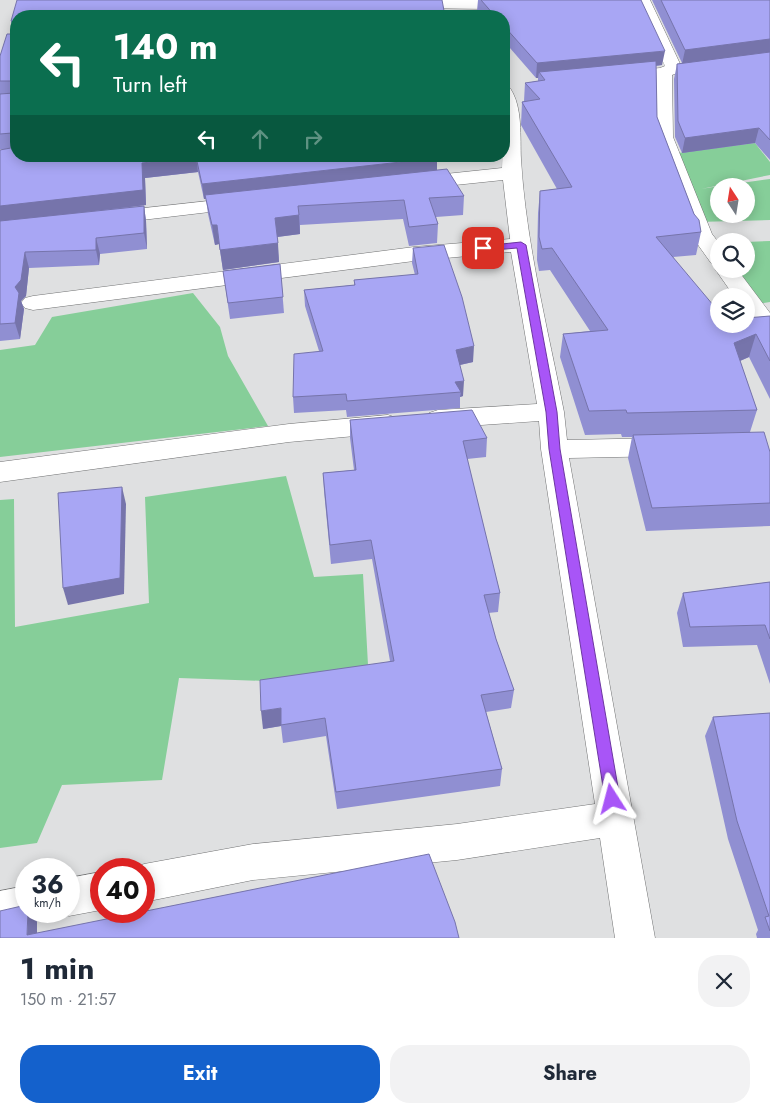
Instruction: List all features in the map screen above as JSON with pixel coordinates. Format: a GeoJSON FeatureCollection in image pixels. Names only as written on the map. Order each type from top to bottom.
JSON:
{"type":"FeatureCollection","features":[{"type":"Feature","properties":{"kind":"street"},"geometry":{"type":"LineString","coordinates":[[642,0],[674,68],[663,73]]}},
{"type":"Feature","properties":{"kind":"street"},"geometry":{"type":"LineString","coordinates":[[392,3],[490,7]]}},
{"type":"Feature","properties":{"kind":"street"},"geometry":{"type":"LineString","coordinates":[[603,78],[692,70]]}},
{"type":"Feature","properties":{"kind":"street"},"geometry":{"type":"LineString","coordinates":[[663,73],[664,137],[702,236],[710,246]]}},
{"type":"Feature","properties":{"kind":"street"},"geometry":{"type":"LineString","coordinates":[[510,123],[512,173],[521,245],[551,412],[554,449],[635,938]]}},
{"type":"Feature","properties":{"kind":"street"},"geometry":{"type":"LineString","coordinates":[[397,186],[512,173]]}},
{"type":"Feature","properties":{"kind":"street"},"geometry":{"type":"LineString","coordinates":[[89,220],[264,200]]}},
{"type":"Feature","properties":{"kind":"street"},"geometry":{"type":"LineString","coordinates":[[33,303],[414,254],[521,245]]}},
{"type":"Feature","properties":{"kind":"street"},"geometry":{"type":"LineString","coordinates":[[735,278],[761,304],[770,329]]}},
{"type":"Feature","properties":{"kind":"street"},"geometry":{"type":"LineString","coordinates":[[0,472],[290,433],[464,416],[551,412]]}},
{"type":"Feature","properties":{"kind":"street"},"geometry":{"type":"LineString","coordinates":[[554,449],[692,446]]}},
{"type":"Feature","properties":{"kind":"street"},"geometry":{"type":"LineString","coordinates":[[155,881],[253,862],[456,842],[616,818]]}},
{"type":"Feature","properties":{"kind":"street"},"geometry":{"type":"LineString","coordinates":[[0,910],[15,907]]}},
{"type":"Feature","properties":{"kind":"green space"},"geometry":{"type":"Polygon","coordinates":[[[755,143],[770,162],[770,175],[755,178],[710,178],[710,187],[701,189],[710,188],[710,222],[697,222],[670,154],[755,143]]]}},
{"type":"Feature","properties":{"kind":"green space"},"geometry":{"type":"Polygon","coordinates":[[[770,179],[770,220],[755,220],[755,181],[770,179]]]}},
{"type":"Feature","properties":{"kind":"green space"},"geometry":{"type":"Polygon","coordinates":[[[770,241],[770,302],[755,304],[755,288],[745,288],[741,278],[755,278],[755,242],[770,241]]]}},
{"type":"Feature","properties":{"kind":"green space"},"geometry":{"type":"Polygon","coordinates":[[[193,293],[220,327],[228,356],[268,426],[0,457],[0,350],[35,345],[52,317],[193,293]]]}},
{"type":"Feature","properties":{"kind":"green space"},"geometry":{"type":"Polygon","coordinates":[[[286,476],[314,577],[363,574],[368,665],[265,681],[179,678],[162,780],[62,785],[37,843],[0,848],[0,500],[14,499],[15,627],[149,603],[145,497],[286,476]]]}},
{"type":"Feature","properties":{"kind":"building"},"geometry":{"type":"Polygon","coordinates":[[[17,0],[442,0],[444,10],[14,10],[17,0]]]}},
{"type":"Feature","properties":{"kind":"building"},"geometry":{"type":"Polygon","coordinates":[[[481,0],[641,0],[665,51],[537,63],[510,33],[510,10],[490,10],[481,0]]]}},
{"type":"Feature","properties":{"kind":"building"},"geometry":{"type":"Polygon","coordinates":[[[661,0],[770,0],[770,39],[685,50],[661,0]]]}},
{"type":"Feature","properties":{"kind":"building"},"geometry":{"type":"Polygon","coordinates":[[[7,34],[10,34],[10,81],[0,81],[0,56],[7,34]]]}},
{"type":"Feature","properties":{"kind":"building"},"geometry":{"type":"Polygon","coordinates":[[[770,52],[770,140],[759,128],[685,138],[678,121],[677,64],[770,52]]]}},
{"type":"Feature","properties":{"kind":"building"},"geometry":{"type":"Polygon","coordinates":[[[656,61],[657,117],[694,214],[699,220],[701,232],[656,237],[710,301],[710,333],[755,333],[755,317],[770,316],[770,361],[756,334],[734,343],[757,410],[627,413],[626,410],[589,411],[563,334],[608,330],[552,248],[542,249],[539,237],[540,191],[572,187],[522,102],[540,99],[525,83],[545,80],[539,72],[656,61]]]}},
{"type":"Feature","properties":{"kind":"building"},"geometry":{"type":"Polygon","coordinates":[[[10,93],[10,133],[0,134],[0,94],[10,93]]]}},
{"type":"Feature","properties":{"kind":"building"},"geometry":{"type":"Polygon","coordinates":[[[10,148],[10,162],[151,162],[142,163],[143,190],[0,206],[0,150],[10,148]]]}},
{"type":"Feature","properties":{"kind":"building"},"geometry":{"type":"Polygon","coordinates":[[[197,162],[401,162],[202,184],[197,162]]]}},
{"type":"Feature","properties":{"kind":"building"},"geometry":{"type":"Polygon","coordinates":[[[447,169],[464,196],[429,198],[438,224],[409,227],[404,200],[298,206],[299,215],[275,218],[278,243],[220,250],[217,225],[212,225],[205,195],[447,169]]]}},
{"type":"Feature","properties":{"kind":"building"},"geometry":{"type":"Polygon","coordinates":[[[144,206],[144,233],[96,238],[96,250],[25,252],[21,280],[15,287],[19,293],[15,323],[0,324],[0,221],[144,206]]]}},
{"type":"Feature","properties":{"kind":"building"},"geometry":{"type":"Polygon","coordinates":[[[444,245],[462,297],[474,346],[456,350],[464,381],[455,382],[461,392],[347,401],[346,394],[293,397],[294,354],[323,351],[304,290],[355,285],[354,280],[418,274],[413,248],[444,245]]]}},
{"type":"Feature","properties":{"kind":"building"},"geometry":{"type":"Polygon","coordinates":[[[280,264],[283,297],[228,303],[223,271],[280,264]]]}},
{"type":"Feature","properties":{"kind":"building"},"geometry":{"type":"Polygon","coordinates":[[[472,410],[487,438],[463,441],[500,593],[484,595],[496,639],[514,690],[481,695],[502,769],[336,792],[325,718],[281,725],[281,708],[261,711],[260,680],[394,661],[371,540],[330,545],[323,473],[356,470],[350,420],[472,410]]]}},
{"type":"Feature","properties":{"kind":"building"},"geometry":{"type":"Polygon","coordinates":[[[764,432],[770,452],[770,503],[652,508],[633,435],[764,432]]]}},
{"type":"Feature","properties":{"kind":"building"},"geometry":{"type":"Polygon","coordinates":[[[122,487],[120,578],[63,588],[58,493],[122,487]]]}},
{"type":"Feature","properties":{"kind":"building"},"geometry":{"type":"Polygon","coordinates":[[[770,582],[770,639],[765,625],[690,627],[683,593],[770,582]]]}},
{"type":"Feature","properties":{"kind":"building"},"geometry":{"type":"Polygon","coordinates":[[[770,713],[770,931],[765,917],[769,916],[737,821],[713,717],[770,713]]]}},
{"type":"Feature","properties":{"kind":"building"},"geometry":{"type":"Polygon","coordinates":[[[429,854],[455,922],[459,938],[0,938],[0,911],[15,908],[15,923],[28,923],[27,935],[90,922],[155,923],[155,909],[429,854]]]}},
{"type":"Feature","properties":{"kind":"route"},"geometry":{"type":"LineString","coordinates":[[483,248],[521,245],[551,412],[554,449],[612,799]]}}]}
